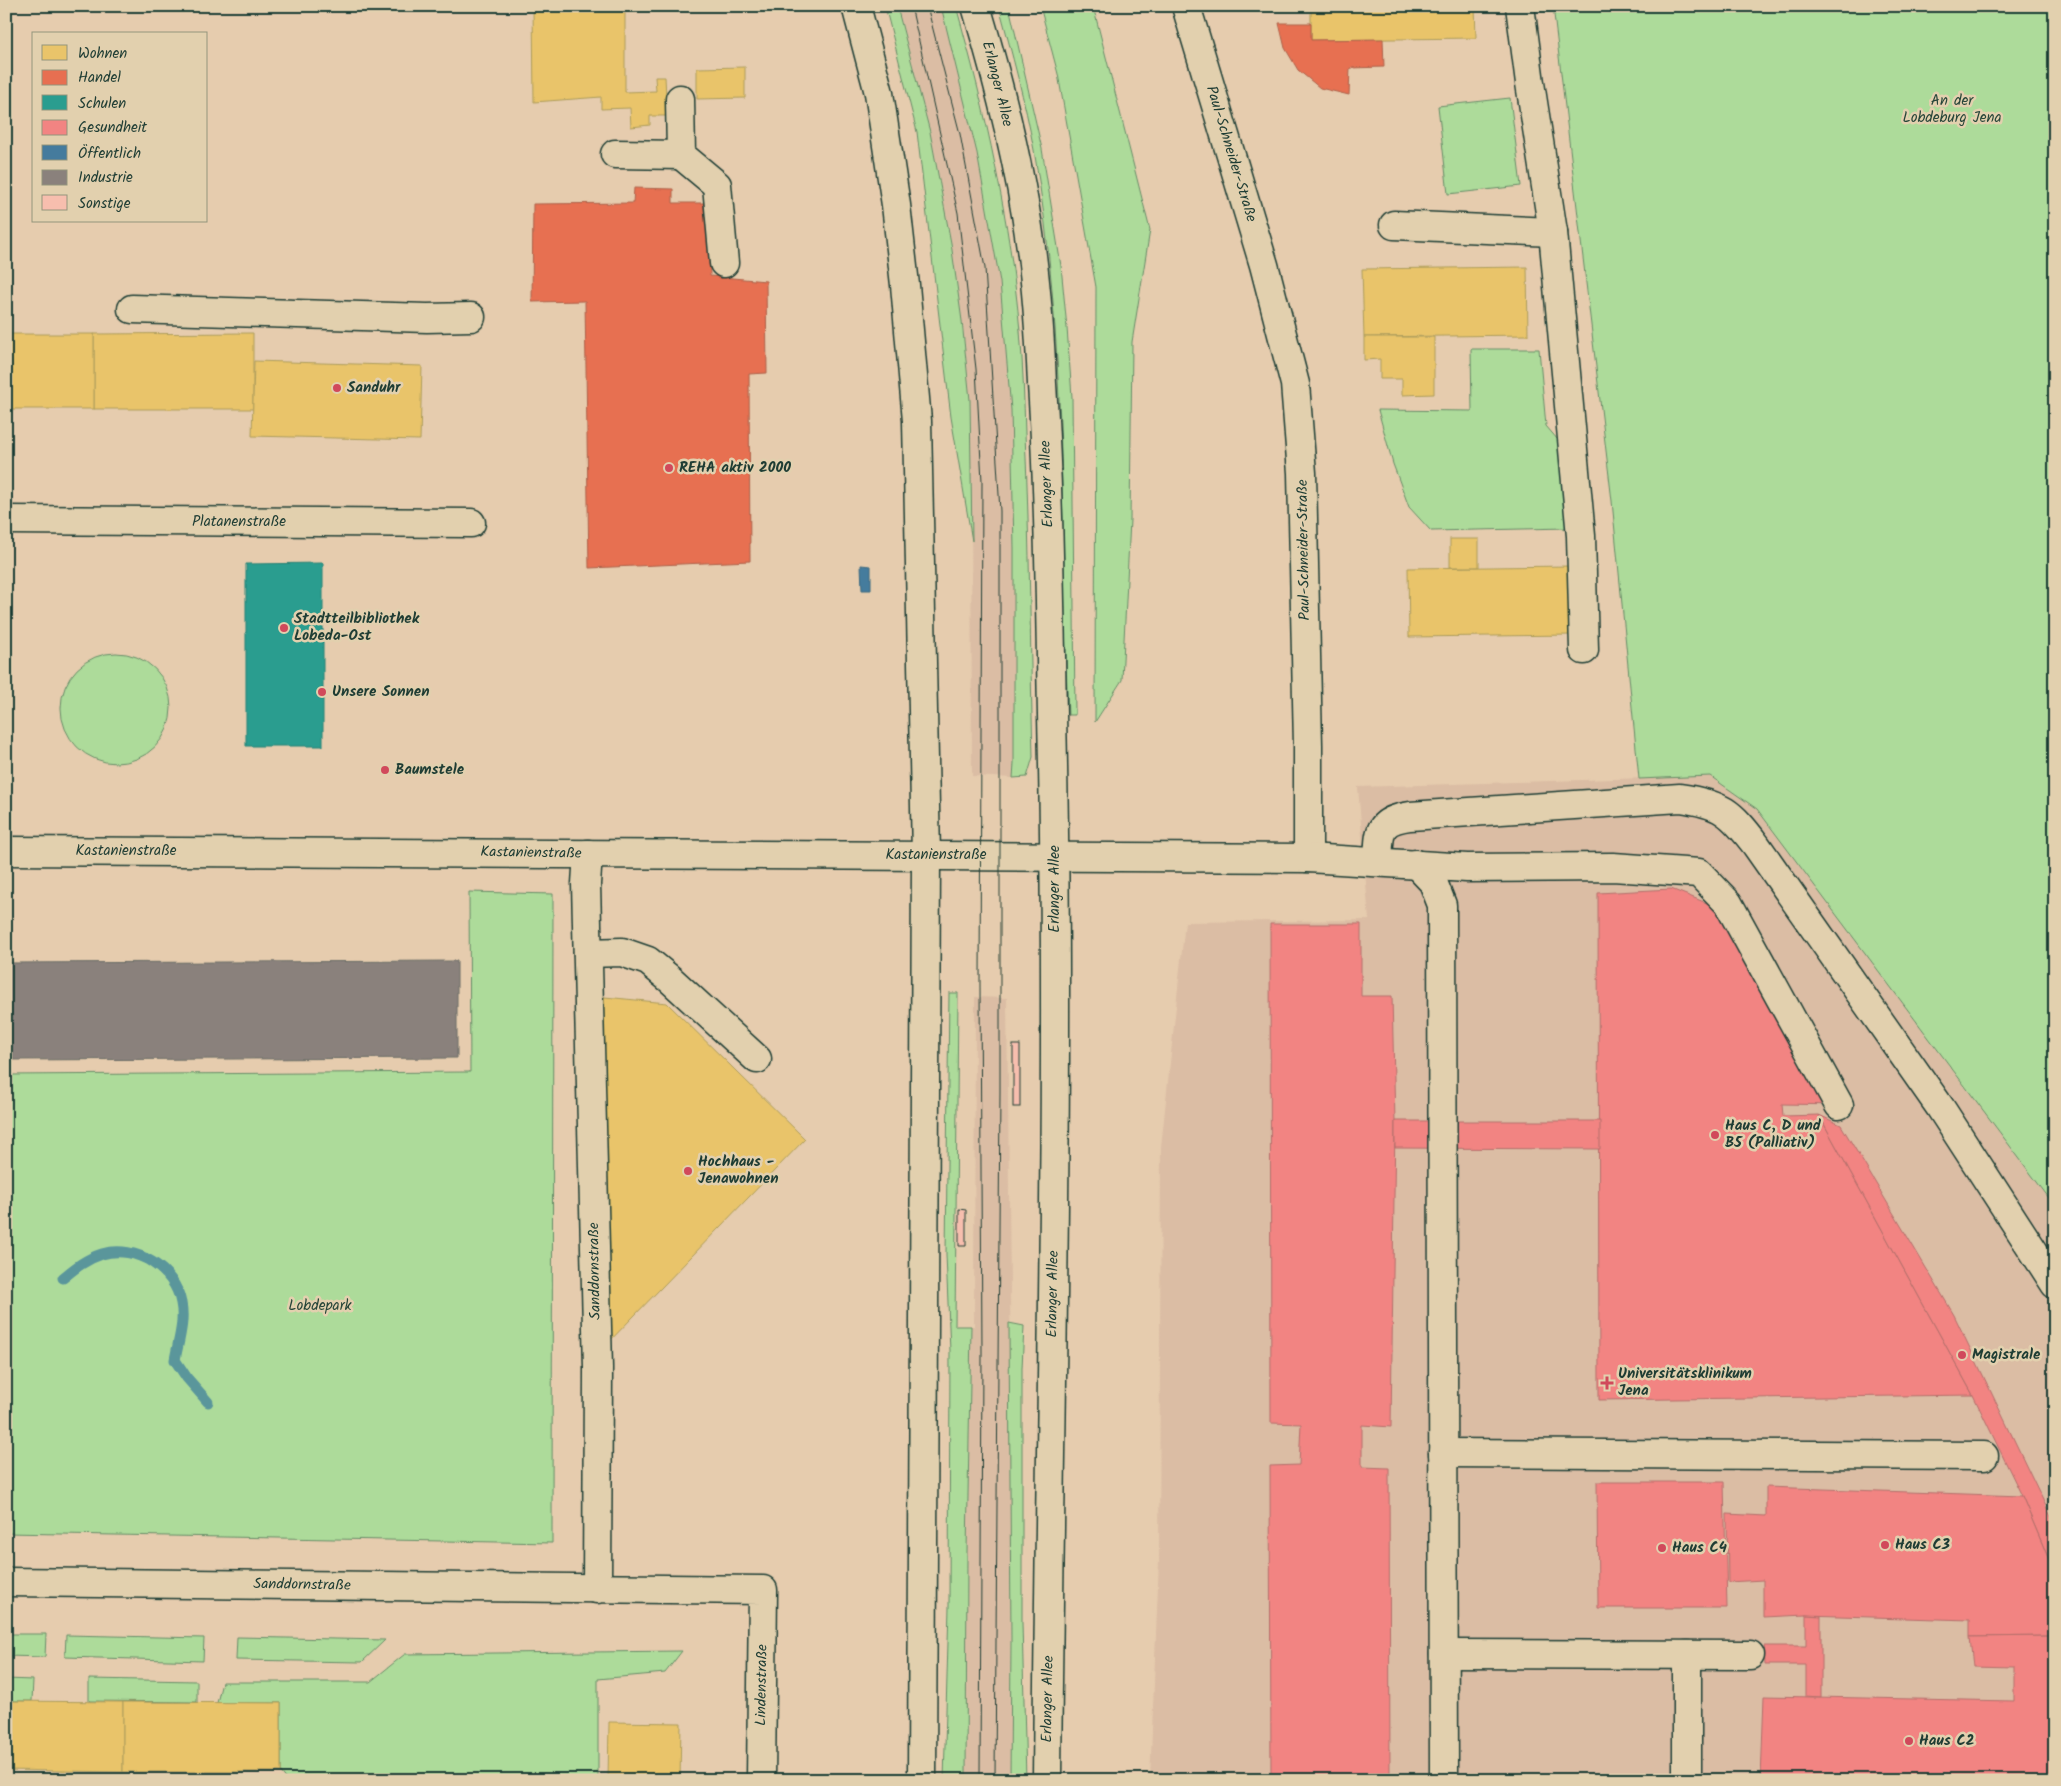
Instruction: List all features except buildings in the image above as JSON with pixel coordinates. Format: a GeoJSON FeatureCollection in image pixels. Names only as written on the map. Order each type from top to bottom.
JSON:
{"type":"FeatureCollection","features":[{"type":"Feature","properties":{"kind":"street"},"geometry":{"type":"LineString","coordinates":[[856,6],[879,93],[906,285],[917,421],[926,855],[922,1780]]}},
{"type":"Feature","properties":{"kind":"street","name":"Erlanger Allee"},"geometry":{"type":"LineString","coordinates":[[976,6],[997,74],[1018,170],[1031,243],[1038,311],[1046,449],[1056,856],[1047,1780]]}},
{"type":"Feature","properties":{"kind":"street","name":"Paul-Schneider-Straße"},"geometry":{"type":"LineString","coordinates":[[1186,6],[1264,265],[1295,384],[1302,473],[1308,745],[1308,858]]}},
{"type":"Feature","properties":{"kind":"street"},"geometry":{"type":"LineString","coordinates":[[1520,6],[1553,232],[1581,536],[1584,650]]}},
{"type":"Feature","properties":{"kind":"street"},"geometry":{"type":"LineString","coordinates":[[680,99],[681,155]]}},
{"type":"Feature","properties":{"kind":"street"},"geometry":{"type":"LineString","coordinates":[[615,154],[681,155],[717,185],[724,263]]}},
{"type":"Feature","properties":{"kind":"street"},"geometry":{"type":"LineString","coordinates":[[1394,225],[1553,232]]}},
{"type":"Feature","properties":{"kind":"street"},"geometry":{"type":"LineString","coordinates":[[132,309],[427,318],[471,317]]}},
{"type":"Feature","properties":{"kind":"street","name":"Platanenstraße"},"geometry":{"type":"LineString","coordinates":[[6,520],[471,523]]}},
{"type":"Feature","properties":{"kind":"street"},"geometry":{"type":"LineString","coordinates":[[1378,862],[1380,835],[1383,827],[1392,819],[1410,816],[1680,798],[1704,801],[1723,810],[1741,826],[1756,845],[1934,1100],[2055,1284]]}},
{"type":"Feature","properties":{"kind":"street","name":"Kastanienstraße"},"geometry":{"type":"LineString","coordinates":[[6,850],[1056,856]]}},
{"type":"Feature","properties":{"kind":"street","name":"Sanddornstraße"},"geometry":{"type":"LineString","coordinates":[[588,854],[588,952],[598,1368],[598,1589]]}},
{"type":"Feature","properties":{"kind":"street"},"geometry":{"type":"LineString","coordinates":[[1056,856],[1308,858],[1467,868],[1613,867],[1699,873],[1728,903],[1839,1105]]}},
{"type":"Feature","properties":{"kind":"street"},"geometry":{"type":"LineString","coordinates":[[1416,864],[1433,882],[1442,905],[1444,1780]]}},
{"type":"Feature","properties":{"kind":"street"},"geometry":{"type":"LineString","coordinates":[[588,952],[622,952],[648,961],[757,1059]]}},
{"type":"Feature","properties":{"kind":"street"},"geometry":{"type":"LineString","coordinates":[[1443,1453],[1984,1456]]}},
{"type":"Feature","properties":{"kind":"street","name":"Sanddornstraße"},"geometry":{"type":"LineString","coordinates":[[6,1582],[763,1590]]}},
{"type":"Feature","properties":{"kind":"street","name":"Lindenstraße"},"geometry":{"type":"LineString","coordinates":[[761,1780],[763,1590]]}},
{"type":"Feature","properties":{"kind":"street"},"geometry":{"type":"LineString","coordinates":[[1444,1654],[1750,1655]]}},
{"type":"Feature","properties":{"kind":"street"},"geometry":{"type":"LineString","coordinates":[[1687,1655],[1687,1780]]}},
{"type":"Feature","properties":{"kind":"shaded area"},"geometry":{"type":"Polygon","coordinates":[[[897,6],[941,6],[977,153],[1000,282],[1011,410],[1014,548],[1013,778],[972,776],[970,400],[962,321],[951,243],[930,132],[897,6]]]}},
{"type":"Feature","properties":{"kind":"shaded area","name":"Universitätsklinikum Jena"},"geometry":{"type":"Polygon","coordinates":[[[1710,776],[1757,809],[2055,1206],[2055,1780],[1150,1780],[1159,1561],[1161,1147],[1185,922],[1369,920],[1358,787],[1710,776]]]}},
{"type":"Feature","properties":{"kind":"shaded area"},"geometry":{"type":"Polygon","coordinates":[[[975,997],[1007,998],[1011,1387],[1010,1780],[966,1780],[967,1552],[971,1326],[974,1326],[975,997]]]}},
{"type":"Feature","properties":{"kind":"green space"},"geometry":{"type":"Polygon","coordinates":[[[885,6],[897,7],[930,132],[951,243],[962,321],[970,400],[972,541],[951,417],[917,132],[885,6]]]}},
{"type":"Feature","properties":{"kind":"green space"},"geometry":{"type":"Polygon","coordinates":[[[941,6],[956,6],[967,46],[996,167],[1016,290],[1023,370],[1029,555],[1033,757],[1027,777],[1013,778],[1014,548],[1011,410],[1000,282],[977,153],[941,6]]]}},
{"type":"Feature","properties":{"kind":"green space"},"geometry":{"type":"Polygon","coordinates":[[[999,6],[1009,6],[1042,149],[1061,266],[1072,397],[1075,715],[1068,715],[1057,361],[1045,220],[1034,150],[999,6]]]}},
{"type":"Feature","properties":{"kind":"green space"},"geometry":{"type":"Polygon","coordinates":[[[1040,6],[1093,6],[1150,230],[1132,342],[1130,520],[1122,680],[1095,722],[1096,287],[1058,74],[1040,6]]]}},
{"type":"Feature","properties":{"kind":"green space","name":"An der Lobdeburg Jena"},"geometry":{"type":"Polygon","coordinates":[[[1553,6],[2055,6],[2055,1206],[1757,809],[1710,776],[1639,779],[1612,501],[1553,6]]]}},
{"type":"Feature","properties":{"kind":"green space"},"geometry":{"type":"Polygon","coordinates":[[[1510,98],[1521,186],[1448,194],[1438,106],[1510,98]]]}},
{"type":"Feature","properties":{"kind":"green space"},"geometry":{"type":"Polygon","coordinates":[[[1471,349],[1539,349],[1546,426],[1558,440],[1568,528],[1431,531],[1409,507],[1393,464],[1378,410],[1472,411],[1471,349]]]}},
{"type":"Feature","properties":{"kind":"green space"},"geometry":{"type":"Polygon","coordinates":[[[116,653],[137,657],[155,669],[167,687],[171,708],[167,729],[155,747],[137,759],[116,763],[95,759],[77,747],[65,729],[61,708],[65,687],[77,669],[95,657],[116,653]]]}},
{"type":"Feature","properties":{"kind":"green space","name":"Lobdepark"},"geometry":{"type":"Polygon","coordinates":[[[469,892],[553,894],[552,1543],[6,1533],[6,1075],[470,1072],[469,892]]]}},
{"type":"Feature","properties":{"kind":"green space"},"geometry":{"type":"Polygon","coordinates":[[[949,993],[958,993],[955,1326],[971,1326],[967,1552],[966,1780],[944,1780],[949,1608],[950,1351],[946,1254],[949,993]]]}},
{"type":"Feature","properties":{"kind":"green space"},"geometry":{"type":"Polygon","coordinates":[[[1009,1323],[1024,1326],[1022,1368],[1022,1623],[1026,1780],[1010,1780],[1009,1323]]]}},
{"type":"Feature","properties":{"kind":"green space"},"geometry":{"type":"Polygon","coordinates":[[[6,1634],[46,1634],[45,1657],[6,1656],[6,1634]]]}},
{"type":"Feature","properties":{"kind":"green space"},"geometry":{"type":"Polygon","coordinates":[[[66,1635],[204,1638],[203,1661],[65,1657],[66,1635]]]}},
{"type":"Feature","properties":{"kind":"green space"},"geometry":{"type":"Polygon","coordinates":[[[237,1637],[385,1640],[362,1662],[236,1660],[237,1637]]]}},
{"type":"Feature","properties":{"kind":"green space"},"geometry":{"type":"Polygon","coordinates":[[[682,1651],[665,1673],[598,1679],[598,1780],[287,1780],[281,1772],[281,1703],[217,1703],[222,1682],[370,1682],[405,1654],[682,1651]]]}},
{"type":"Feature","properties":{"kind":"green space"},"geometry":{"type":"Polygon","coordinates":[[[6,1679],[33,1680],[32,1701],[6,1701],[6,1679]]]}},
{"type":"Feature","properties":{"kind":"green space"},"geometry":{"type":"Polygon","coordinates":[[[89,1679],[197,1681],[197,1702],[89,1701],[89,1679]]]}},
{"type":"Feature","properties":{"kind":"waterway"},"geometry":{"type":"LineString","coordinates":[[63,1278],[91,1258],[115,1252],[140,1256],[162,1270],[171,1280],[181,1303],[182,1325],[175,1360],[187,1378],[208,1402]]}},
{"type":"Feature","properties":{"kind":"tram line"},"geometry":{"type":"LineString","coordinates":[[911,6],[958,213],[976,369],[982,481],[980,1780]]}},
{"type":"Feature","properties":{"kind":"tram line"},"geometry":{"type":"LineString","coordinates":[[927,6],[960,134],[985,268],[1000,511],[1000,1092],[995,1780]]}},
{"type":"Feature","properties":{"kind":"place","name":"Sanduhr"},"geometry":{"type":"Point","coordinates":[337,388]}},
{"type":"Feature","properties":{"kind":"place","name":"REHA aktiv 2000"},"geometry":{"type":"Point","coordinates":[669,468]}},
{"type":"Feature","properties":{"kind":"place","name":"Stadtteilbibliothek Lobeda-Ost"},"geometry":{"type":"Point","coordinates":[284,628]}},
{"type":"Feature","properties":{"kind":"place","name":"Unsere Sonnen"},"geometry":{"type":"Point","coordinates":[322,692]}},
{"type":"Feature","properties":{"kind":"place","name":"Baumstele"},"geometry":{"type":"Point","coordinates":[385,770]}},
{"type":"Feature","properties":{"kind":"place","name":"Haus C, D und B5 (Palliativ)"},"geometry":{"type":"Point","coordinates":[1715,1135]}},
{"type":"Feature","properties":{"kind":"place","name":"Hochhaus - Jenawohnen"},"geometry":{"type":"Point","coordinates":[688,1171]}},
{"type":"Feature","properties":{"kind":"place","name":"Magistrale"},"geometry":{"type":"Point","coordinates":[1962,1355]}},
{"type":"Feature","properties":{"kind":"place","name":"Universitätsklinikum Jena"},"geometry":{"type":"Point","coordinates":[1607,1383]}},
{"type":"Feature","properties":{"kind":"place","name":"Haus C3"},"geometry":{"type":"Point","coordinates":[1885,1545]}},
{"type":"Feature","properties":{"kind":"place","name":"Haus C4"},"geometry":{"type":"Point","coordinates":[1662,1548]}},
{"type":"Feature","properties":{"kind":"place","name":"Haus C2"},"geometry":{"type":"Point","coordinates":[1909,1741]}}]}
